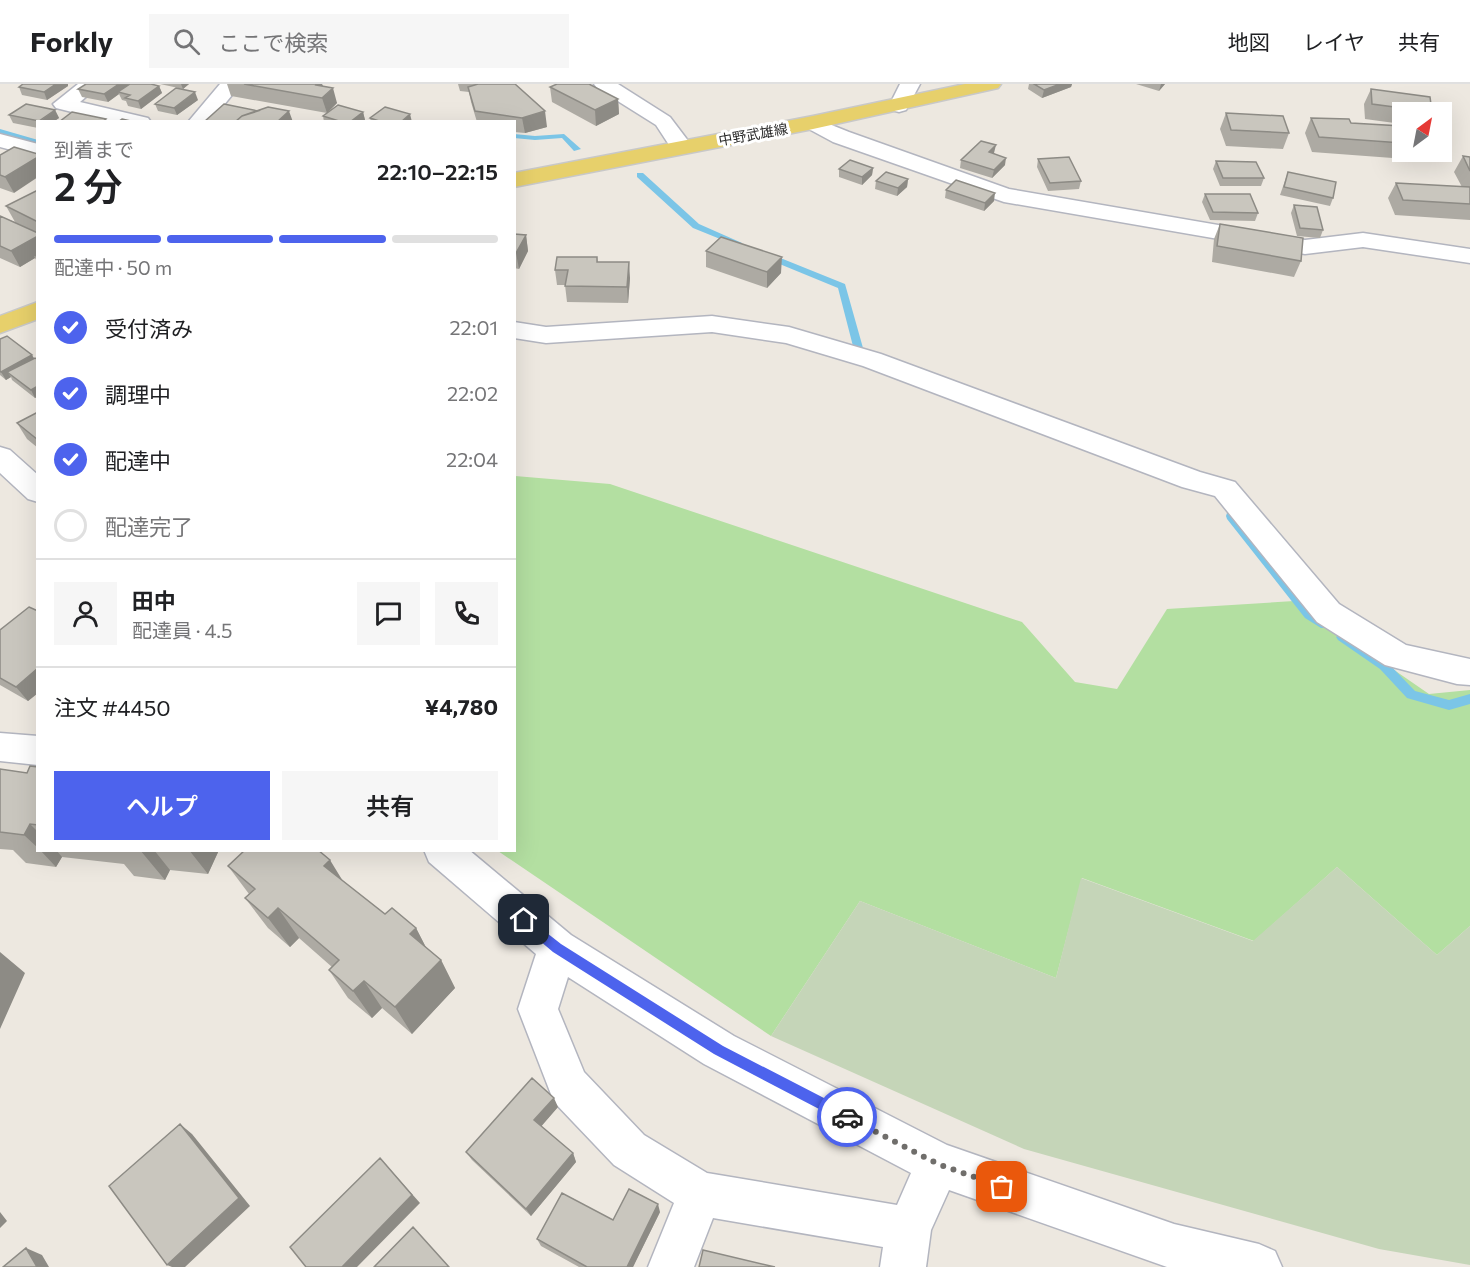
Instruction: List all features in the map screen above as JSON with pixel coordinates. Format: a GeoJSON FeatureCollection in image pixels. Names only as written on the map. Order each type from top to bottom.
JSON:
{"type":"FeatureCollection","features":[{"type":"Feature","properties":{"kind":"main road","name":"中野武雄線"},"geometry":{"type":"LineString","coordinates":[[516,180],[681,146],[814,124],[991,84]]}},
{"type":"Feature","properties":{"kind":"main road"},"geometry":{"type":"LineString","coordinates":[[0,325],[36,311]]}},
{"type":"Feature","properties":{"kind":"street"},"geometry":{"type":"LineString","coordinates":[[91,84],[63,104],[132,120]]}},
{"type":"Feature","properties":{"kind":"street"},"geometry":{"type":"LineString","coordinates":[[200,120],[231,84]]}},
{"type":"Feature","properties":{"kind":"street"},"geometry":{"type":"LineString","coordinates":[[604,84],[663,121],[681,146]]}},
{"type":"Feature","properties":{"kind":"street"},"geometry":{"type":"LineString","coordinates":[[899,106],[910,84]]}},
{"type":"Feature","properties":{"kind":"street"},"geometry":{"type":"LineString","coordinates":[[814,124],[841,137],[1004,195],[1305,247],[1363,240],[1470,256]]}},
{"type":"Feature","properties":{"kind":"street"},"geometry":{"type":"LineString","coordinates":[[0,140],[36,149]]}},
{"type":"Feature","properties":{"kind":"street"},"geometry":{"type":"LineString","coordinates":[[516,330],[546,335],[712,324],[789,335],[872,360],[1192,480],[1225,489],[1328,613],[1397,656],[1457,671],[1470,672]]}},
{"type":"Feature","properties":{"kind":"street"},"geometry":{"type":"LineString","coordinates":[[0,457],[36,490]]}},
{"type":"Feature","properties":{"kind":"street"},"geometry":{"type":"LineString","coordinates":[[0,747],[36,751]]}},
{"type":"Feature","properties":{"kind":"street"},"geometry":{"type":"LineString","coordinates":[[444,852],[557,948],[719,1050],[938,1164],[1174,1247],[1259,1267]]}},
{"type":"Feature","properties":{"kind":"street"},"geometry":{"type":"LineString","coordinates":[[557,948],[538,1009],[569,1087],[629,1150],[700,1194],[906,1248],[938,1164]]}},
{"type":"Feature","properties":{"kind":"street"},"geometry":{"type":"LineString","coordinates":[[671,1267],[700,1194]]}},
{"type":"Feature","properties":{"kind":"green space"},"geometry":{"type":"Polygon","coordinates":[[[516,476],[610,484],[1022,622],[1075,682],[1117,689],[1167,609],[1294,601],[1429,694],[1470,690],[1470,926],[1437,955],[1337,867],[1254,941],[1082,878],[1056,978],[860,901],[771,1036],[499,852],[516,852],[516,476]]]}},
{"type":"Feature","properties":{"kind":"green space"},"geometry":{"type":"Polygon","coordinates":[[[1337,867],[1437,955],[1470,926],[1470,1265],[1379,1249],[1024,1149],[771,1036],[860,901],[1056,978],[1081,878],[1253,941],[1337,867]]]}},
{"type":"Feature","properties":{"kind":"building"},"geometry":{"type":"Polygon","coordinates":[[[23,84],[56,84],[44,92],[19,87],[23,84]]]}},
{"type":"Feature","properties":{"kind":"building"},"geometry":{"type":"Polygon","coordinates":[[[86,84],[119,84],[104,94],[78,89],[86,84]]]}},
{"type":"Feature","properties":{"kind":"building"},"geometry":{"type":"Polygon","coordinates":[[[130,84],[159,86],[138,101],[125,98],[130,95],[118,92],[130,84]]]}},
{"type":"Feature","properties":{"kind":"building"},"geometry":{"type":"Polygon","coordinates":[[[244,84],[317,84],[333,88],[322,98],[244,84]]]}},
{"type":"Feature","properties":{"kind":"building"},"geometry":{"type":"Polygon","coordinates":[[[478,84],[515,84],[545,111],[522,118],[475,111],[468,87],[478,84]]]}},
{"type":"Feature","properties":{"kind":"building"},"geometry":{"type":"Polygon","coordinates":[[[557,84],[589,84],[618,99],[595,110],[550,87],[557,84]]]}},
{"type":"Feature","properties":{"kind":"building"},"geometry":{"type":"Polygon","coordinates":[[[1034,84],[1060,84],[1044,90],[1034,84]]]}},
{"type":"Feature","properties":{"kind":"building"},"geometry":{"type":"Polygon","coordinates":[[[176,88],[195,92],[174,108],[155,104],[176,88]]]}},
{"type":"Feature","properties":{"kind":"building"},"geometry":{"type":"Polygon","coordinates":[[[1371,89],[1430,97],[1431,102],[1392,102],[1392,107],[1372,104],[1371,89]]]}},
{"type":"Feature","properties":{"kind":"building"},"geometry":{"type":"Polygon","coordinates":[[[26,104],[55,110],[40,120],[9,115],[26,104]]]}},
{"type":"Feature","properties":{"kind":"building"},"geometry":{"type":"Polygon","coordinates":[[[224,104],[258,111],[242,116],[237,120],[206,120],[224,104]]]}},
{"type":"Feature","properties":{"kind":"building"},"geometry":{"type":"Polygon","coordinates":[[[338,105],[363,112],[353,120],[336,120],[323,116],[338,105]]]}},
{"type":"Feature","properties":{"kind":"building"},"geometry":{"type":"Polygon","coordinates":[[[268,107],[289,111],[279,120],[237,120],[242,116],[268,107]]]}},
{"type":"Feature","properties":{"kind":"building"},"geometry":{"type":"Polygon","coordinates":[[[385,107],[410,114],[403,120],[370,118],[385,107]]]}},
{"type":"Feature","properties":{"kind":"building"},"geometry":{"type":"Polygon","coordinates":[[[72,112],[106,119],[105,120],[62,120],[72,112]]]}},
{"type":"Feature","properties":{"kind":"building"},"geometry":{"type":"Polygon","coordinates":[[[1226,113],[1283,116],[1289,133],[1231,130],[1226,113]]]}},
{"type":"Feature","properties":{"kind":"building"},"geometry":{"type":"Polygon","coordinates":[[[1311,118],[1349,119],[1351,123],[1392,125],[1392,142],[1319,137],[1311,118]]]}},
{"type":"Feature","properties":{"kind":"building"},"geometry":{"type":"Polygon","coordinates":[[[981,141],[996,145],[989,152],[1006,158],[994,170],[961,160],[981,141]]]}},
{"type":"Feature","properties":{"kind":"building"},"geometry":{"type":"Polygon","coordinates":[[[14,147],[36,153],[36,158],[5,177],[0,175],[0,155],[14,147]]]}},
{"type":"Feature","properties":{"kind":"building"},"geometry":{"type":"Polygon","coordinates":[[[1463,156],[1470,157],[1470,171],[1463,156]]]}},
{"type":"Feature","properties":{"kind":"building"},"geometry":{"type":"Polygon","coordinates":[[[1069,157],[1081,181],[1050,183],[1038,159],[1069,157]]]}},
{"type":"Feature","properties":{"kind":"building"},"geometry":{"type":"Polygon","coordinates":[[[850,160],[873,168],[862,177],[839,169],[850,160]]]}},
{"type":"Feature","properties":{"kind":"building"},"geometry":{"type":"Polygon","coordinates":[[[1216,161],[1256,162],[1264,178],[1223,178],[1216,161]]]}},
{"type":"Feature","properties":{"kind":"building"},"geometry":{"type":"Polygon","coordinates":[[[886,172],[908,179],[898,188],[876,181],[886,172]]]}},
{"type":"Feature","properties":{"kind":"building"},"geometry":{"type":"Polygon","coordinates":[[[1288,172],[1336,182],[1333,198],[1284,187],[1288,172]]]}},
{"type":"Feature","properties":{"kind":"building"},"geometry":{"type":"Polygon","coordinates":[[[956,180],[995,193],[985,203],[946,190],[956,180]]]}},
{"type":"Feature","properties":{"kind":"building"},"geometry":{"type":"Polygon","coordinates":[[[1396,183],[1470,187],[1470,204],[1403,200],[1396,183]]]}},
{"type":"Feature","properties":{"kind":"building"},"geometry":{"type":"Polygon","coordinates":[[[36,191],[36,221],[6,206],[36,191]]]}},
{"type":"Feature","properties":{"kind":"building"},"geometry":{"type":"Polygon","coordinates":[[[1205,194],[1250,194],[1258,213],[1213,212],[1205,194]]]}},
{"type":"Feature","properties":{"kind":"building"},"geometry":{"type":"Polygon","coordinates":[[[1294,205],[1317,207],[1323,230],[1300,228],[1294,205]]]}},
{"type":"Feature","properties":{"kind":"building"},"geometry":{"type":"Polygon","coordinates":[[[0,216],[36,232],[36,237],[11,251],[0,246],[0,216]]]}},
{"type":"Feature","properties":{"kind":"building"},"geometry":{"type":"Polygon","coordinates":[[[1220,224],[1303,238],[1301,261],[1217,246],[1220,224]]]}},
{"type":"Feature","properties":{"kind":"building"},"geometry":{"type":"Polygon","coordinates":[[[516,234],[526,235],[516,253],[516,234]]]}},
{"type":"Feature","properties":{"kind":"building"},"geometry":{"type":"Polygon","coordinates":[[[721,237],[782,257],[767,272],[706,251],[721,237]]]}},
{"type":"Feature","properties":{"kind":"building"},"geometry":{"type":"Polygon","coordinates":[[[557,257],[597,257],[597,262],[629,262],[627,287],[565,286],[568,270],[555,270],[557,257]]]}},
{"type":"Feature","properties":{"kind":"building"},"geometry":{"type":"Polygon","coordinates":[[[7,336],[32,355],[1,372],[0,339],[7,336]]]}},
{"type":"Feature","properties":{"kind":"building"},"geometry":{"type":"Polygon","coordinates":[[[35,358],[36,387],[31,390],[7,372],[35,358]]]}},
{"type":"Feature","properties":{"kind":"building"},"geometry":{"type":"Polygon","coordinates":[[[36,413],[36,438],[17,423],[36,413]]]}},
{"type":"Feature","properties":{"kind":"building"},"geometry":{"type":"Polygon","coordinates":[[[29,607],[36,610],[36,670],[16,687],[0,678],[0,630],[29,607]]]}},
{"type":"Feature","properties":{"kind":"building"},"geometry":{"type":"Polygon","coordinates":[[[30,766],[36,767],[36,825],[30,824],[24,835],[0,832],[0,769],[27,773],[30,766]]]}},
{"type":"Feature","properties":{"kind":"building"},"geometry":{"type":"Polygon","coordinates":[[[243,852],[320,852],[330,860],[324,866],[385,914],[392,908],[416,928],[410,934],[441,960],[395,1007],[364,981],[353,991],[329,970],[339,960],[278,908],[268,918],[245,898],[255,889],[228,866],[243,852]]]}},
{"type":"Feature","properties":{"kind":"building"},"geometry":{"type":"Polygon","coordinates":[[[532,1078],[554,1098],[534,1120],[573,1153],[526,1209],[466,1152],[532,1078]]]}},
{"type":"Feature","properties":{"kind":"building"},"geometry":{"type":"Polygon","coordinates":[[[180,1124],[239,1198],[167,1265],[109,1186],[180,1124]]]}},
{"type":"Feature","properties":{"kind":"building"},"geometry":{"type":"Polygon","coordinates":[[[380,1158],[412,1195],[342,1267],[306,1267],[290,1247],[380,1158]]]}},
{"type":"Feature","properties":{"kind":"building"},"geometry":{"type":"Polygon","coordinates":[[[629,1189],[658,1204],[627,1267],[587,1267],[537,1239],[562,1193],[613,1220],[629,1189]]]}},
{"type":"Feature","properties":{"kind":"building"},"geometry":{"type":"Polygon","coordinates":[[[413,1227],[449,1267],[374,1267],[413,1227]]]}},
{"type":"Feature","properties":{"kind":"building"},"geometry":{"type":"Polygon","coordinates":[[[26,1248],[37,1267],[3,1267],[26,1248]]]}},
{"type":"Feature","properties":{"kind":"building"},"geometry":{"type":"Polygon","coordinates":[[[703,1250],[775,1267],[699,1267],[703,1250]]]}},
{"type":"Feature","properties":{"kind":"waterway"},"geometry":{"type":"LineString","coordinates":[[0,131],[36,142]]}},
{"type":"Feature","properties":{"kind":"waterway"},"geometry":{"type":"LineString","coordinates":[[516,136],[535,138],[564,136],[577,149]]}},
{"type":"Feature","properties":{"kind":"waterway"},"geometry":{"type":"LineString","coordinates":[[640,175],[696,226],[738,243]]}},
{"type":"Feature","properties":{"kind":"waterway"},"geometry":{"type":"LineString","coordinates":[[768,256],[842,286],[859,350],[872,354]]}},
{"type":"Feature","properties":{"kind":"waterway"},"geometry":{"type":"LineString","coordinates":[[1231,516],[1309,615],[1325,625]]}},
{"type":"Feature","properties":{"kind":"waterway"},"geometry":{"type":"LineString","coordinates":[[1342,637],[1384,666],[1411,695],[1449,705],[1470,699]]}},
{"type":"Feature","properties":{"kind":"way so far"},"geometry":{"type":"LineString","coordinates":[[847,1117],[938,1164],[1002,1187]]}},
{"type":"Feature","properties":{"kind":"route"},"geometry":{"type":"LineString","coordinates":[[524,920],[557,948],[719,1050],[847,1117]]}}]}
